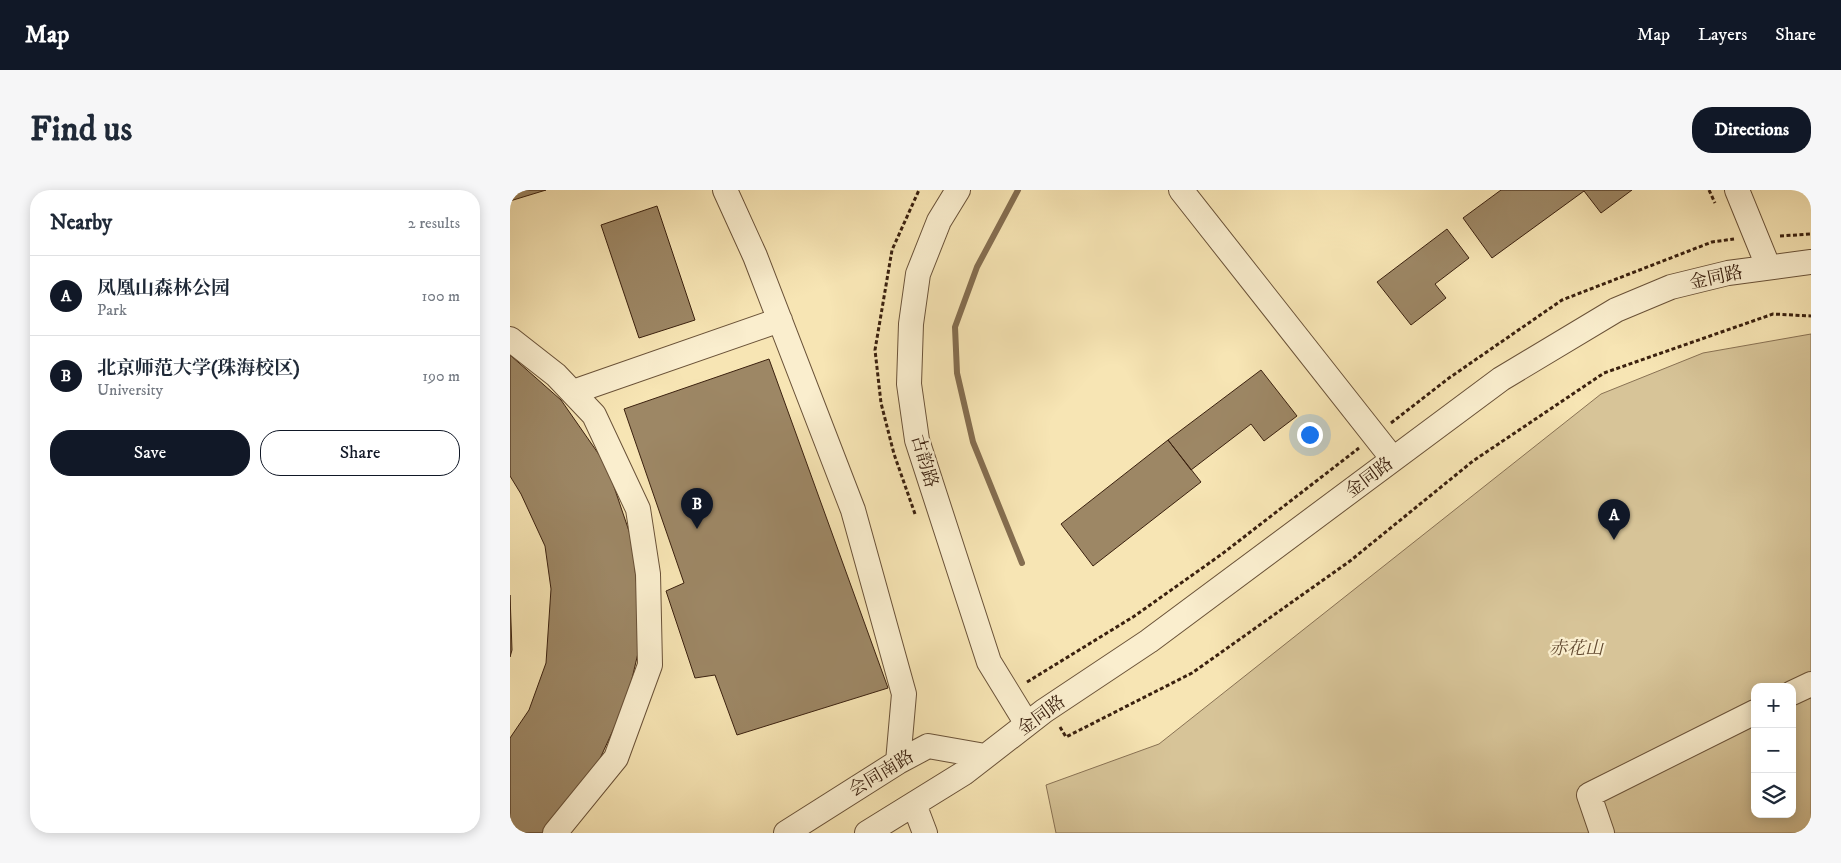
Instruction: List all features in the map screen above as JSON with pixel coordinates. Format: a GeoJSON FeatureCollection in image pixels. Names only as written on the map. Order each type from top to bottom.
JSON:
{"type":"FeatureCollection","features":[{"type":"Feature","properties":{"kind":"street"},"geometry":{"type":"LineString","coordinates":[[726,190],[780,320],[853,510],[904,694],[898,762]]}},
{"type":"Feature","properties":{"kind":"street","name":"古韵路"},"geometry":{"type":"LineString","coordinates":[[958,190],[939,221],[918,274],[910,324],[908,384],[917,440],[989,662],[1027,724]]}},
{"type":"Feature","properties":{"kind":"street"},"geometry":{"type":"LineString","coordinates":[[1181,190],[1393,459]]}},
{"type":"Feature","properties":{"kind":"street"},"geometry":{"type":"LineString","coordinates":[[1737,190],[1768,266]]}},
{"type":"Feature","properties":{"kind":"street","name":"金同路"},"geometry":{"type":"LineString","coordinates":[[914,804],[964,773],[1027,724],[1149,641],[1501,379],[1616,310],[1671,287],[1728,273],[1768,266],[1811,262]]}},
{"type":"Feature","properties":{"kind":"street"},"geometry":{"type":"LineString","coordinates":[[572,392],[780,320]]}},
{"type":"Feature","properties":{"kind":"street"},"geometry":{"type":"LineString","coordinates":[[510,339],[556,375],[594,415],[638,509],[648,574],[650,665],[616,758],[555,833]]}},
{"type":"Feature","properties":{"kind":"street"},"geometry":{"type":"LineString","coordinates":[[1796,691],[1811,684]]}},
{"type":"Feature","properties":{"kind":"street"},"geometry":{"type":"LineString","coordinates":[[1602,833],[1589,795],[1751,714]]}},
{"type":"Feature","properties":{"kind":"street","name":"会同南路"},"geometry":{"type":"LineString","coordinates":[[786,833],[898,762],[928,746],[985,756]]}},
{"type":"Feature","properties":{"kind":"street"},"geometry":{"type":"LineString","coordinates":[[867,833],[914,804],[925,833]]}},
{"type":"Feature","properties":{"kind":"path"},"geometry":{"type":"LineString","coordinates":[[1709,190],[1715,203]]}},
{"type":"Feature","properties":{"kind":"path"},"geometry":{"type":"LineString","coordinates":[[1066,737],[1192,673],[1350,561],[1473,461],[1604,373],[1773,314],[1811,316]]}},
{"type":"Feature","properties":{"kind":"path"},"geometry":{"type":"LineString","coordinates":[[1021,674],[1027,682]]}},
{"type":"Feature","properties":{"kind":"green space","name":"赤花山"},"geometry":{"type":"Polygon","coordinates":[[[1811,334],[1811,833],[1056,833],[1046,785],[1159,744],[1601,394],[1703,353],[1811,334]]]}},
{"type":"Feature","properties":{"kind":"building"},"geometry":{"type":"Polygon","coordinates":[[[510,190],[546,190],[510,201],[510,190]]]}},
{"type":"Feature","properties":{"kind":"building"},"geometry":{"type":"Polygon","coordinates":[[[1501,190],[1632,190],[1601,213],[1584,191],[1492,258],[1463,218],[1501,190]]]}},
{"type":"Feature","properties":{"kind":"building"},"geometry":{"type":"Polygon","coordinates":[[[657,206],[695,320],[639,338],[601,225],[657,206]]]}},
{"type":"Feature","properties":{"kind":"building"},"geometry":{"type":"Polygon","coordinates":[[[1447,229],[1469,258],[1435,284],[1446,298],[1411,325],[1377,282],[1447,229]]]}},
{"type":"Feature","properties":{"kind":"building"},"geometry":{"type":"Polygon","coordinates":[[[510,355],[561,400],[607,466],[632,540],[642,636],[627,700],[597,765],[546,833],[510,833],[510,738],[529,710],[546,663],[551,589],[545,546],[521,494],[510,476],[510,355]]]}},
{"type":"Feature","properties":{"kind":"building"},"geometry":{"type":"Polygon","coordinates":[[[769,359],[888,688],[737,735],[715,675],[695,678],[666,591],[684,583],[624,409],[769,359]]]}},
{"type":"Feature","properties":{"kind":"building"},"geometry":{"type":"Polygon","coordinates":[[[1261,370],[1297,416],[1264,441],[1251,424],[1191,470],[1168,440],[1261,370]]]}},
{"type":"Feature","properties":{"kind":"building"},"geometry":{"type":"Polygon","coordinates":[[[1168,440],[1201,482],[1093,566],[1061,524],[1168,440]]]}},
{"type":"Feature","properties":{"kind":"building"},"geometry":{"type":"Polygon","coordinates":[[[510,595],[512,650],[510,657],[510,595]]]}},
{"type":"Feature","properties":{"kind":"waterway"},"geometry":{"type":"LineString","coordinates":[[1018,190],[977,267],[955,327],[957,373],[973,442],[1022,563]]}},
{"type":"Feature","properties":{"kind":"place","name":"北京师范大学(珠海校区)"},"geometry":{"type":"Point","coordinates":[697,529]}},
{"type":"Feature","properties":{"kind":"place","name":"凤凰山森林公园"},"geometry":{"type":"Point","coordinates":[1614,540]}}]}
